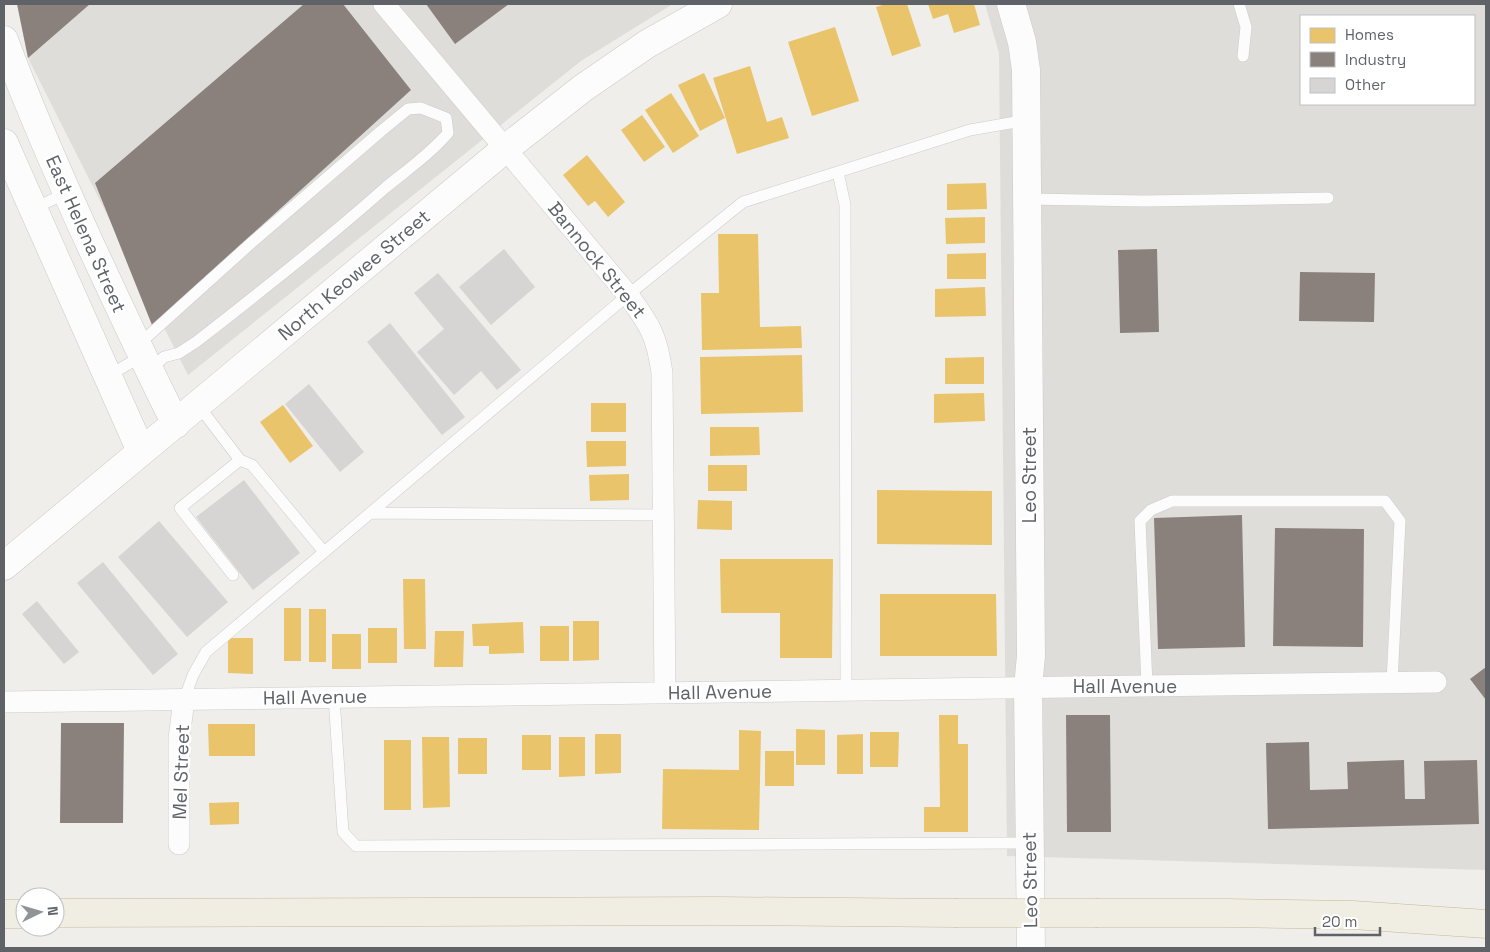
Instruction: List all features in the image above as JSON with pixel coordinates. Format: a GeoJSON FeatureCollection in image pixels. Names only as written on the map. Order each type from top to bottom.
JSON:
{"type":"FeatureCollection","features":[{"type":"Feature","properties":{"kind":"highway"},"geometry":{"type":"LineString","coordinates":[[65,914],[689,911],[1226,913],[1353,915],[1486,924]]}},
{"type":"Feature","properties":{"kind":"street","name":"Bannock Street"},"geometry":{"type":"LineString","coordinates":[[384,4],[456,111],[505,149],[628,295],[648,322],[659,351],[662,373],[666,693]]}},
{"type":"Feature","properties":{"kind":"street","name":"North Keowee Street"},"geometry":{"type":"LineString","coordinates":[[4,566],[505,149],[591,82],[647,44],[718,4]]}},
{"type":"Feature","properties":{"kind":"street","name":"Leo Street"},"geometry":{"type":"LineString","coordinates":[[1011,4],[1022,42],[1026,70],[1031,656],[1028,687],[1031,948]]}},
{"type":"Feature","properties":{"kind":"street","name":"East Helena Street"},"geometry":{"type":"LineString","coordinates":[[4,40],[26,102],[143,358],[176,424]]}},
{"type":"Feature","properties":{"kind":"street","name":"East Helena Street"},"geometry":{"type":"LineString","coordinates":[[4,143],[141,451]]}},
{"type":"Feature","properties":{"kind":"street","name":"Hall Avenue"},"geometry":{"type":"LineString","coordinates":[[4,702],[1436,682]]}},
{"type":"Feature","properties":{"kind":"street","name":"Mel Street"},"geometry":{"type":"LineString","coordinates":[[179,844],[179,738],[184,700]]}},
{"type":"Feature","properties":{"kind":"lane"},"geometry":{"type":"LineString","coordinates":[[1239,4],[1246,28],[1243,56]]}},
{"type":"Feature","properties":{"kind":"lane"},"geometry":{"type":"LineString","coordinates":[[108,376],[143,358],[243,250],[408,110],[421,108],[456,111],[448,133],[436,147],[203,337],[179,353],[164,357],[143,358]]}},
{"type":"Feature","properties":{"kind":"lane"},"geometry":{"type":"LineString","coordinates":[[184,700],[193,675],[206,652],[628,295],[743,202],[970,130],[1026,120]]}},
{"type":"Feature","properties":{"kind":"lane"},"geometry":{"type":"LineString","coordinates":[[838,172],[845,205],[846,690]]}},
{"type":"Feature","properties":{"kind":"lane"},"geometry":{"type":"LineString","coordinates":[[32,209],[67,193]]}},
{"type":"Feature","properties":{"kind":"lane"},"geometry":{"type":"LineString","coordinates":[[1027,199],[1145,201],[1328,198]]}},
{"type":"Feature","properties":{"kind":"lane"},"geometry":{"type":"LineString","coordinates":[[198,405],[240,460],[252,465],[324,552]]}},
{"type":"Feature","properties":{"kind":"lane"},"geometry":{"type":"LineString","coordinates":[[233,575],[180,508],[240,460]]}},
{"type":"Feature","properties":{"kind":"lane"},"geometry":{"type":"LineString","coordinates":[[1147,686],[1140,521],[1151,510],[1172,502],[1385,501],[1400,520],[1392,683]]}},
{"type":"Feature","properties":{"kind":"lane"},"geometry":{"type":"LineString","coordinates":[[370,513],[663,515]]}},
{"type":"Feature","properties":{"kind":"lane"},"geometry":{"type":"LineString","coordinates":[[334,697],[343,832],[356,846],[1030,843]]}},
{"type":"Feature","properties":{"kind":"shaded area"},"geometry":{"type":"Polygon","coordinates":[[[17,4],[673,4],[581,61],[188,375],[28,58],[17,4]]]}},
{"type":"Feature","properties":{"kind":"shaded area"},"geometry":{"type":"Polygon","coordinates":[[[985,4],[1486,4],[1486,870],[1007,856],[999,53],[985,4]]]}},
{"type":"Feature","properties":{"kind":"building: Homes"},"geometry":{"type":"Polygon","coordinates":[[[886,4],[907,4],[921,46],[892,56],[876,7],[886,4]]]}},
{"type":"Feature","properties":{"kind":"building: Homes"},"geometry":{"type":"Polygon","coordinates":[[[928,4],[974,4],[980,25],[954,33],[948,14],[933,19],[928,4]]]}},
{"type":"Feature","properties":{"kind":"building: Homes"},"geometry":{"type":"Polygon","coordinates":[[[835,27],[859,101],[812,116],[788,42],[835,27]]]}},
{"type":"Feature","properties":{"kind":"building: Homes"},"geometry":{"type":"Polygon","coordinates":[[[750,66],[767,122],[782,117],[789,138],[737,154],[713,78],[750,66]]]}},
{"type":"Feature","properties":{"kind":"building: Homes"},"geometry":{"type":"Polygon","coordinates":[[[704,73],[725,118],[700,131],[678,85],[704,73]]]}},
{"type":"Feature","properties":{"kind":"building: Homes"},"geometry":{"type":"Polygon","coordinates":[[[671,93],[699,136],[673,153],[645,110],[671,93]]]}},
{"type":"Feature","properties":{"kind":"building: Homes"},"geometry":{"type":"Polygon","coordinates":[[[642,115],[665,147],[644,162],[621,130],[642,115]]]}},
{"type":"Feature","properties":{"kind":"building: Homes"},"geometry":{"type":"Polygon","coordinates":[[[587,155],[625,202],[608,217],[595,201],[588,206],[563,175],[587,155]]]}},
{"type":"Feature","properties":{"kind":"building: Homes"},"geometry":{"type":"Polygon","coordinates":[[[986,183],[987,209],[947,210],[947,184],[986,183]]]}},
{"type":"Feature","properties":{"kind":"building: Homes"},"geometry":{"type":"Polygon","coordinates":[[[985,217],[985,243],[946,244],[945,218],[985,217]]]}},
{"type":"Feature","properties":{"kind":"building: Homes"},"geometry":{"type":"Polygon","coordinates":[[[718,234],[758,234],[760,327],[801,326],[802,348],[702,350],[701,293],[719,293],[718,234]]]}},
{"type":"Feature","properties":{"kind":"building: Homes"},"geometry":{"type":"Polygon","coordinates":[[[986,253],[986,279],[947,279],[947,254],[986,253]]]}},
{"type":"Feature","properties":{"kind":"building: Homes"},"geometry":{"type":"Polygon","coordinates":[[[985,287],[986,316],[935,317],[935,289],[985,287]]]}},
{"type":"Feature","properties":{"kind":"building: Homes"},"geometry":{"type":"Polygon","coordinates":[[[802,355],[803,412],[701,414],[700,357],[802,355]]]}},
{"type":"Feature","properties":{"kind":"building: Homes"},"geometry":{"type":"Polygon","coordinates":[[[984,357],[984,384],[945,384],[945,358],[984,357]]]}},
{"type":"Feature","properties":{"kind":"building: Homes"},"geometry":{"type":"Polygon","coordinates":[[[984,393],[985,421],[934,423],[934,394],[984,393]]]}},
{"type":"Feature","properties":{"kind":"building: Homes"},"geometry":{"type":"Polygon","coordinates":[[[591,403],[626,403],[626,432],[591,432],[591,403]]]}},
{"type":"Feature","properties":{"kind":"building: Homes"},"geometry":{"type":"Polygon","coordinates":[[[283,405],[313,446],[290,463],[260,422],[283,405]]]}},
{"type":"Feature","properties":{"kind":"building: Homes"},"geometry":{"type":"Polygon","coordinates":[[[710,427],[759,427],[760,455],[710,456],[710,427]]]}},
{"type":"Feature","properties":{"kind":"building: Homes"},"geometry":{"type":"Polygon","coordinates":[[[586,441],[626,441],[626,466],[587,467],[586,441]]]}},
{"type":"Feature","properties":{"kind":"building: Homes"},"geometry":{"type":"Polygon","coordinates":[[[708,465],[747,465],[747,491],[708,491],[708,465]]]}},
{"type":"Feature","properties":{"kind":"building: Homes"},"geometry":{"type":"Polygon","coordinates":[[[629,474],[629,500],[590,501],[589,475],[629,474]]]}},
{"type":"Feature","properties":{"kind":"building: Homes"},"geometry":{"type":"Polygon","coordinates":[[[877,490],[992,491],[992,545],[877,544],[877,490]]]}},
{"type":"Feature","properties":{"kind":"building: Homes"},"geometry":{"type":"Polygon","coordinates":[[[698,500],[732,501],[732,530],[697,529],[698,500]]]}},
{"type":"Feature","properties":{"kind":"building: Homes"},"geometry":{"type":"Polygon","coordinates":[[[720,559],[833,559],[832,658],[780,658],[780,613],[721,613],[720,559]]]}},
{"type":"Feature","properties":{"kind":"building: Homes"},"geometry":{"type":"Polygon","coordinates":[[[403,579],[425,579],[426,649],[404,649],[403,579]]]}},
{"type":"Feature","properties":{"kind":"building: Homes"},"geometry":{"type":"Polygon","coordinates":[[[880,594],[996,594],[997,656],[880,656],[880,594]]]}},
{"type":"Feature","properties":{"kind":"building: Homes"},"geometry":{"type":"Polygon","coordinates":[[[284,608],[301,608],[301,661],[284,661],[284,608]]]}},
{"type":"Feature","properties":{"kind":"building: Homes"},"geometry":{"type":"Polygon","coordinates":[[[309,609],[326,609],[326,662],[309,662],[309,609]]]}},
{"type":"Feature","properties":{"kind":"building: Homes"},"geometry":{"type":"Polygon","coordinates":[[[573,621],[599,621],[599,660],[573,661],[573,621]]]}},
{"type":"Feature","properties":{"kind":"building: Homes"},"geometry":{"type":"Polygon","coordinates":[[[523,622],[524,653],[489,654],[489,646],[473,646],[472,624],[523,622]]]}},
{"type":"Feature","properties":{"kind":"building: Homes"},"geometry":{"type":"Polygon","coordinates":[[[540,626],[569,626],[569,661],[540,661],[540,626]]]}},
{"type":"Feature","properties":{"kind":"building: Homes"},"geometry":{"type":"Polygon","coordinates":[[[368,628],[397,628],[397,663],[368,663],[368,628]]]}},
{"type":"Feature","properties":{"kind":"building: Homes"},"geometry":{"type":"Polygon","coordinates":[[[435,631],[464,631],[463,667],[434,667],[435,631]]]}},
{"type":"Feature","properties":{"kind":"building: Homes"},"geometry":{"type":"Polygon","coordinates":[[[332,634],[361,634],[361,669],[332,669],[332,634]]]}},
{"type":"Feature","properties":{"kind":"building: Homes"},"geometry":{"type":"Polygon","coordinates":[[[228,638],[253,638],[253,674],[228,673],[228,638]]]}},
{"type":"Feature","properties":{"kind":"building: Homes"},"geometry":{"type":"Polygon","coordinates":[[[939,715],[958,715],[958,744],[968,744],[968,832],[924,832],[924,807],[940,807],[939,715]]]}},
{"type":"Feature","properties":{"kind":"building: Homes"},"geometry":{"type":"Polygon","coordinates":[[[208,724],[255,724],[255,756],[209,756],[208,724]]]}},
{"type":"Feature","properties":{"kind":"building: Homes"},"geometry":{"type":"Polygon","coordinates":[[[796,729],[825,730],[825,765],[796,765],[796,729]]]}},
{"type":"Feature","properties":{"kind":"building: Homes"},"geometry":{"type":"Polygon","coordinates":[[[739,730],[761,731],[759,830],[662,829],[663,769],[739,770],[739,730]]]}},
{"type":"Feature","properties":{"kind":"building: Homes"},"geometry":{"type":"Polygon","coordinates":[[[870,732],[899,732],[898,767],[870,767],[870,732]]]}},
{"type":"Feature","properties":{"kind":"building: Homes"},"geometry":{"type":"Polygon","coordinates":[[[595,734],[621,734],[621,773],[595,774],[595,734]]]}},
{"type":"Feature","properties":{"kind":"building: Homes"},"geometry":{"type":"Polygon","coordinates":[[[863,734],[863,774],[837,774],[837,735],[863,734]]]}},
{"type":"Feature","properties":{"kind":"building: Homes"},"geometry":{"type":"Polygon","coordinates":[[[522,735],[551,735],[551,770],[522,770],[522,735]]]}},
{"type":"Feature","properties":{"kind":"building: Homes"},"geometry":{"type":"Polygon","coordinates":[[[422,737],[449,737],[450,807],[423,808],[422,737]]]}},
{"type":"Feature","properties":{"kind":"building: Homes"},"geometry":{"type":"Polygon","coordinates":[[[559,737],[585,737],[585,776],[559,777],[559,737]]]}},
{"type":"Feature","properties":{"kind":"building: Homes"},"geometry":{"type":"Polygon","coordinates":[[[458,738],[487,738],[487,774],[458,774],[458,738]]]}},
{"type":"Feature","properties":{"kind":"building: Homes"},"geometry":{"type":"Polygon","coordinates":[[[384,740],[411,740],[411,810],[384,810],[384,740]]]}},
{"type":"Feature","properties":{"kind":"building: Homes"},"geometry":{"type":"Polygon","coordinates":[[[765,751],[794,751],[794,786],[765,786],[765,751]]]}},
{"type":"Feature","properties":{"kind":"building: Homes"},"geometry":{"type":"Polygon","coordinates":[[[239,802],[239,824],[210,825],[209,803],[239,802]]]}},
{"type":"Feature","properties":{"kind":"building: Industry"},"geometry":{"type":"Polygon","coordinates":[[[17,4],[90,4],[28,58],[17,4]]]}},
{"type":"Feature","properties":{"kind":"building: Industry"},"geometry":{"type":"Polygon","coordinates":[[[304,4],[343,4],[411,90],[152,325],[95,183],[304,4]]]}},
{"type":"Feature","properties":{"kind":"building: Industry"},"geometry":{"type":"Polygon","coordinates":[[[426,4],[509,4],[455,44],[426,4]]]}},
{"type":"Feature","properties":{"kind":"building: Industry"},"geometry":{"type":"Polygon","coordinates":[[[1157,249],[1159,332],[1120,333],[1118,250],[1157,249]]]}},
{"type":"Feature","properties":{"kind":"building: Industry"},"geometry":{"type":"Polygon","coordinates":[[[1300,272],[1375,273],[1374,322],[1299,321],[1300,272]]]}},
{"type":"Feature","properties":{"kind":"building: Industry"},"geometry":{"type":"Polygon","coordinates":[[[1242,515],[1245,647],[1158,649],[1154,518],[1242,515]]]}},
{"type":"Feature","properties":{"kind":"building: Industry"},"geometry":{"type":"Polygon","coordinates":[[[1275,528],[1364,529],[1363,647],[1273,646],[1275,528]]]}},
{"type":"Feature","properties":{"kind":"building: Industry"},"geometry":{"type":"Polygon","coordinates":[[[1486,667],[1486,700],[1470,679],[1486,667]]]}},
{"type":"Feature","properties":{"kind":"building: Industry"},"geometry":{"type":"Polygon","coordinates":[[[1066,715],[1110,715],[1111,832],[1067,832],[1066,715]]]}},
{"type":"Feature","properties":{"kind":"building: Industry"},"geometry":{"type":"Polygon","coordinates":[[[61,723],[124,723],[123,823],[60,823],[61,723]]]}},
{"type":"Feature","properties":{"kind":"building: Industry"},"geometry":{"type":"Polygon","coordinates":[[[1309,742],[1310,790],[1348,789],[1347,762],[1404,760],[1405,799],[1425,799],[1424,761],[1477,760],[1479,824],[1268,829],[1266,743],[1309,742]]]}},
{"type":"Feature","properties":{"kind":"building: Other"},"geometry":{"type":"Polygon","coordinates":[[[504,249],[535,287],[491,325],[459,287],[504,249]]]}},
{"type":"Feature","properties":{"kind":"building: Other"},"geometry":{"type":"Polygon","coordinates":[[[438,273],[521,370],[497,390],[481,371],[454,395],[417,352],[444,329],[414,293],[438,273]]]}},
{"type":"Feature","properties":{"kind":"building: Other"},"geometry":{"type":"Polygon","coordinates":[[[390,323],[465,417],[442,435],[367,342],[390,323]]]}},
{"type":"Feature","properties":{"kind":"building: Other"},"geometry":{"type":"Polygon","coordinates":[[[309,384],[364,452],[340,472],[285,404],[309,384]]]}},
{"type":"Feature","properties":{"kind":"building: Other"},"geometry":{"type":"Polygon","coordinates":[[[244,480],[300,553],[253,590],[196,517],[244,480]]]}},
{"type":"Feature","properties":{"kind":"building: Other"},"geometry":{"type":"Polygon","coordinates":[[[159,521],[228,602],[187,637],[118,557],[159,521]]]}},
{"type":"Feature","properties":{"kind":"building: Other"},"geometry":{"type":"Polygon","coordinates":[[[103,562],[178,654],[153,675],[77,583],[103,562]]]}},
{"type":"Feature","properties":{"kind":"building: Other"},"geometry":{"type":"Polygon","coordinates":[[[37,601],[79,652],[64,664],[22,614],[37,601]]]}}]}
